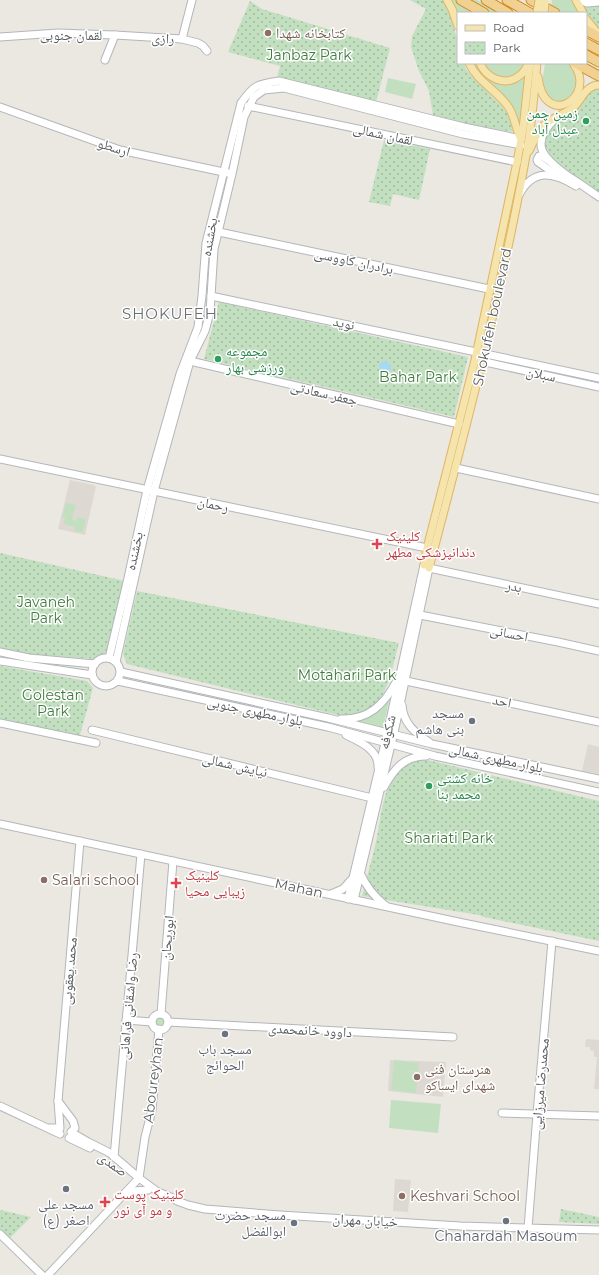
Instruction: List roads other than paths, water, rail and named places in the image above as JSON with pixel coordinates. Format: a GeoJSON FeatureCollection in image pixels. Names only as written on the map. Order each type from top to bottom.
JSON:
{"type":"FeatureCollection","features":[{"type":"Feature","properties":{"kind":"highway"},"geometry":{"type":"LineString","coordinates":[[461,0],[482,12]]}},
{"type":"Feature","properties":{"kind":"highway"},"geometry":{"type":"LineString","coordinates":[[486,0],[506,12]]}},
{"type":"Feature","properties":{"kind":"highway"},"geometry":{"type":"LineString","coordinates":[[507,0],[528,12]]}},
{"type":"Feature","properties":{"kind":"highway"},"geometry":{"type":"LineString","coordinates":[[531,0],[553,12]]}},
{"type":"Feature","properties":{"kind":"highway"},"geometry":{"type":"LineString","coordinates":[[587,30],[599,36]]}},
{"type":"Feature","properties":{"kind":"highway"},"geometry":{"type":"LineString","coordinates":[[587,44],[599,50]]}},
{"type":"Feature","properties":{"kind":"highway"},"geometry":{"type":"LineString","coordinates":[[587,56],[599,62]]}},
{"type":"Feature","properties":{"kind":"highway"},"geometry":{"type":"LineString","coordinates":[[576,64],[599,76]]}},
{"type":"Feature","properties":{"kind":"main road"},"geometry":{"type":"LineString","coordinates":[[182,39],[192,0]]}},
{"type":"Feature","properties":{"kind":"main road"},"geometry":{"type":"LineString","coordinates":[[447,0],[457,23]]}},
{"type":"Feature","properties":{"kind":"main road"},"geometry":{"type":"LineString","coordinates":[[576,0],[582,12]]}},
{"type":"Feature","properties":{"kind":"main road"},"geometry":{"type":"LineString","coordinates":[[581,0],[587,3],[599,2]]}},
{"type":"Feature","properties":{"kind":"main road"},"geometry":{"type":"LineString","coordinates":[[538,12],[543,1]]}},
{"type":"Feature","properties":{"kind":"main road"},"geometry":{"type":"LineString","coordinates":[[543,1],[544,12]]}},
{"type":"Feature","properties":{"kind":"main road"},"geometry":{"type":"LineString","coordinates":[[587,20],[599,36]]}},
{"type":"Feature","properties":{"kind":"main road","name":"لقمان جنوبی"},"geometry":{"type":"LineString","coordinates":[[0,37],[58,33],[115,35],[105,60]]}},
{"type":"Feature","properties":{"kind":"main road","name":"رازی"},"geometry":{"type":"LineString","coordinates":[[115,35],[182,39],[198,43],[207,51]]}},
{"type":"Feature","properties":{"kind":"main road"},"geometry":{"type":"LineString","coordinates":[[470,64],[473,71],[506,103],[511,110],[521,142]]}},
{"type":"Feature","properties":{"kind":"main road"},"geometry":{"type":"LineString","coordinates":[[481,64],[490,76],[503,81],[512,80],[519,76],[529,64]]}},
{"type":"Feature","properties":{"kind":"main road","name":"Shokufeh boulevard"},"geometry":{"type":"LineString","coordinates":[[426,567],[426,548],[475,360],[489,289],[518,162],[530,64]]}},
{"type":"Feature","properties":{"kind":"main road"},"geometry":{"type":"LineString","coordinates":[[537,64],[539,84],[544,97],[548,101],[559,105],[565,105],[576,97],[580,90],[580,76],[575,64]]}},
{"type":"Feature","properties":{"kind":"main road","name":"Shokufeh boulevard"},"geometry":{"type":"LineString","coordinates":[[426,567],[456,468],[485,353],[526,155],[537,64]]}},
{"type":"Feature","properties":{"kind":"main road","name":"بخشنده"},"geometry":{"type":"LineString","coordinates":[[109,658],[180,374],[198,326],[206,243],[241,103],[253,88],[261,83],[278,81],[521,142]]}},
{"type":"Feature","properties":{"kind":"main road"},"geometry":{"type":"LineString","coordinates":[[526,155],[539,130],[544,125],[575,106],[591,87],[599,85]]}},
{"type":"Feature","properties":{"kind":"main road","name":"بخشنده"},"geometry":{"type":"LineString","coordinates":[[116,662],[150,490],[190,361],[205,331],[210,312],[214,249],[244,117],[248,106],[254,97],[264,90],[284,88],[463,134],[521,142]]}},
{"type":"Feature","properties":{"kind":"main road","name":"لقمان شمالی"},"geometry":{"type":"LineString","coordinates":[[248,106],[518,162]]}},
{"type":"Feature","properties":{"kind":"main road","name":"ارسطو"},"geometry":{"type":"LineString","coordinates":[[0,107],[120,150],[232,174]]}},
{"type":"Feature","properties":{"kind":"main road"},"geometry":{"type":"LineString","coordinates":[[549,161],[542,152],[541,139],[551,123],[561,114]]}},
{"type":"Feature","properties":{"kind":"main road"},"geometry":{"type":"LineString","coordinates":[[560,178],[538,162],[537,160],[539,156],[542,156],[599,197]]}},
{"type":"Feature","properties":{"kind":"main road"},"geometry":{"type":"LineString","coordinates":[[517,199],[530,180],[540,176],[549,175],[567,181],[599,202]]}},
{"type":"Feature","properties":{"kind":"main road","name":"برادران کاووسی"},"geometry":{"type":"LineString","coordinates":[[218,232],[489,289]]}},
{"type":"Feature","properties":{"kind":"main road","name":"نوید"},"geometry":{"type":"LineString","coordinates":[[211,296],[485,353]]}},
{"type":"Feature","properties":{"kind":"main road","name":"سبلان"},"geometry":{"type":"LineString","coordinates":[[485,353],[599,378]]}},
{"type":"Feature","properties":{"kind":"main road","name":"سبلان"},"geometry":{"type":"LineString","coordinates":[[475,360],[599,387]]}},
{"type":"Feature","properties":{"kind":"main road","name":"جعفر سعادتی"},"geometry":{"type":"LineString","coordinates":[[190,361],[459,424]]}},
{"type":"Feature","properties":{"kind":"main road","name":"رحمان"},"geometry":{"type":"LineString","coordinates":[[0,459],[426,548]]}},
{"type":"Feature","properties":{"kind":"main road"},"geometry":{"type":"LineString","coordinates":[[456,468],[599,500]]}},
{"type":"Feature","properties":{"kind":"main road","name":"بدر"},"geometry":{"type":"LineString","coordinates":[[426,567],[599,604]]}},
{"type":"Feature","properties":{"kind":"main road","name":"شکوفه"},"geometry":{"type":"LineString","coordinates":[[390,734],[406,681],[420,615],[426,567]]}},
{"type":"Feature","properties":{"kind":"main road","name":"شکوفه"},"geometry":{"type":"LineString","coordinates":[[357,872],[380,794],[400,673],[426,567]]}},
{"type":"Feature","properties":{"kind":"main road","name":"احسانی"},"geometry":{"type":"LineString","coordinates":[[420,615],[599,651]]}},
{"type":"Feature","properties":{"kind":"main road"},"geometry":{"type":"LineString","coordinates":[[0,652],[28,658],[94,664]]}},
{"type":"Feature","properties":{"kind":"main road"},"geometry":{"type":"LineString","coordinates":[[109,658],[116,662],[121,672],[118,681],[112,685],[103,686],[95,681],[92,675],[92,668],[94,664],[99,660],[109,658]]}},
{"type":"Feature","properties":{"kind":"main road"},"geometry":{"type":"LineString","coordinates":[[0,661],[92,675]]}},
{"type":"Feature","properties":{"kind":"main road","name":"بلوار مطهری جنوبی"},"geometry":{"type":"LineString","coordinates":[[121,672],[328,718],[390,734]]}},
{"type":"Feature","properties":{"kind":"main road"},"geometry":{"type":"LineString","coordinates":[[328,718],[355,718],[372,712],[388,696],[400,673]]}},
{"type":"Feature","properties":{"kind":"main road","name":"بلوار مطهری جنوبی"},"geometry":{"type":"LineString","coordinates":[[118,681],[328,727],[388,743]]}},
{"type":"Feature","properties":{"kind":"main road","name":"احد"},"geometry":{"type":"LineString","coordinates":[[406,681],[599,722]]}},
{"type":"Feature","properties":{"kind":"main road"},"geometry":{"type":"LineString","coordinates":[[403,693],[402,706],[405,720],[415,732],[432,744]]}},
{"type":"Feature","properties":{"kind":"main road"},"geometry":{"type":"LineString","coordinates":[[0,723],[92,743]]}},
{"type":"Feature","properties":{"kind":"main road"},"geometry":{"type":"LineString","coordinates":[[328,727],[357,741],[373,752],[376,756],[378,764],[377,777]]}},
{"type":"Feature","properties":{"kind":"main road","name":"نیایش شمالی"},"geometry":{"type":"LineString","coordinates":[[95,731],[372,798]]}},
{"type":"Feature","properties":{"kind":"main road","name":"بلوار مطهری شمالی"},"geometry":{"type":"LineString","coordinates":[[390,734],[599,779]]}},
{"type":"Feature","properties":{"kind":"main road","name":"شکوفه"},"geometry":{"type":"LineString","coordinates":[[351,899],[372,798],[388,743]]}},
{"type":"Feature","properties":{"kind":"main road","name":"بلوار مطهری شمالی"},"geometry":{"type":"LineString","coordinates":[[388,743],[434,756],[599,792]]}},
{"type":"Feature","properties":{"kind":"main road"},"geometry":{"type":"LineString","coordinates":[[380,794],[389,777],[406,760],[421,756],[434,756]]}},
{"type":"Feature","properties":{"kind":"main road","name":"Mahan"},"geometry":{"type":"LineString","coordinates":[[0,824],[463,924],[599,951]]}},
{"type":"Feature","properties":{"kind":"main road","name":"محمد یعقوبی"},"geometry":{"type":"LineString","coordinates":[[60,1131],[58,1101],[80,841]]}},
{"type":"Feature","properties":{"kind":"main road","name":"رضا واشقانی فراهانی"},"geometry":{"type":"LineString","coordinates":[[114,1157],[141,854]]}},
{"type":"Feature","properties":{"kind":"main road","name":"ابوریحان"},"geometry":{"type":"LineString","coordinates":[[161,1014],[173,861]]}},
{"type":"Feature","properties":{"kind":"main road"},"geometry":{"type":"LineString","coordinates":[[328,894],[343,889],[357,872],[374,896],[388,907]]}},
{"type":"Feature","properties":{"kind":"main road","name":"محمدرضا میرزایی"},"geometry":{"type":"LineString","coordinates":[[528,1228],[552,941]]}},
{"type":"Feature","properties":{"kind":"main road"},"geometry":{"type":"LineString","coordinates":[[161,1014],[166,1016],[168,1022],[164,1028],[159,1029],[154,1027],[152,1022],[154,1017],[161,1014]]}},
{"type":"Feature","properties":{"kind":"main road"},"geometry":{"type":"LineString","coordinates":[[126,1020],[152,1022]]}},
{"type":"Feature","properties":{"kind":"main road","name":"داوود خانمحمدی"},"geometry":{"type":"LineString","coordinates":[[168,1022],[453,1037]]}},
{"type":"Feature","properties":{"kind":"main road","name":"Aboureyhan"},"geometry":{"type":"LineString","coordinates":[[138,1179],[145,1137],[152,1110],[159,1029]]}},
{"type":"Feature","properties":{"kind":"main road"},"geometry":{"type":"LineString","coordinates":[[58,1101],[88,1142]]}},
{"type":"Feature","properties":{"kind":"main road"},"geometry":{"type":"LineString","coordinates":[[0,1106],[50,1128],[60,1131],[64,1128],[70,1135],[74,1128],[73,1121]]}},
{"type":"Feature","properties":{"kind":"main road"},"geometry":{"type":"LineString","coordinates":[[502,1114],[599,1116]]}},
{"type":"Feature","properties":{"kind":"main road","name":"صمدی"},"geometry":{"type":"LineString","coordinates":[[70,1135],[107,1156],[138,1179]]}},
{"type":"Feature","properties":{"kind":"main road","name":"صمدی"},"geometry":{"type":"LineString","coordinates":[[70,1135],[110,1153],[148,1190],[159,1198],[177,1202]]}},
{"type":"Feature","properties":{"kind":"main road"},"geometry":{"type":"LineString","coordinates":[[48,1275],[138,1179]]}},
{"type":"Feature","properties":{"kind":"main road","name":"خیابان مهران"},"geometry":{"type":"LineString","coordinates":[[138,1179],[154,1190],[173,1198],[177,1202],[205,1209],[460,1226],[599,1230]]}},
{"type":"Feature","properties":{"kind":"main road"},"geometry":{"type":"LineString","coordinates":[[122,1196],[134,1191],[148,1190]]}},
{"type":"Feature","properties":{"kind":"main road"},"geometry":{"type":"LineString","coordinates":[[0,1234],[42,1275]]}},
{"type":"Feature","properties":{"kind":"water"},"geometry":{"type":"Polygon","coordinates":[[[385,361],[389,363],[391,367],[389,371],[385,373],[381,371],[379,367],[381,363],[385,361]]]}},
{"type":"Feature","properties":{"kind":"place","name":"کتابخانه شهدا"},"geometry":{"type":"Point","coordinates":[268,33]}},
{"type":"Feature","properties":{"kind":"place","name":"زمین چمن عبدل آباد"},"geometry":{"type":"Point","coordinates":[586,121]}},
{"type":"Feature","properties":{"kind":"place","name":"مجموعه ورزشی بهار"},"geometry":{"type":"Point","coordinates":[218,359]}},
{"type":"Feature","properties":{"kind":"place","name":"کلینیک دندانپزشکی مطهر"},"geometry":{"type":"Point","coordinates":[377,544]}},
{"type":"Feature","properties":{"kind":"place","name":"مسجد بنی هاشم"},"geometry":{"type":"Point","coordinates":[472,721]}},
{"type":"Feature","properties":{"kind":"place","name":"خانه کشتی محمد بنا"},"geometry":{"type":"Point","coordinates":[429,786]}},
{"type":"Feature","properties":{"kind":"place","name":"Salari school"},"geometry":{"type":"Point","coordinates":[44,880]}},
{"type":"Feature","properties":{"kind":"place","name":"کلینیک زیبایی محیا"},"geometry":{"type":"Point","coordinates":[176,883]}},
{"type":"Feature","properties":{"kind":"place","name":"مسجد باب‌ الحوائج"},"geometry":{"type":"Point","coordinates":[225,1034]}},
{"type":"Feature","properties":{"kind":"place","name":"هنرستان فنی شهدای ایساکو"},"geometry":{"type":"Point","coordinates":[417,1077]}},
{"type":"Feature","properties":{"kind":"place","name":"مسجد علی اصغر (ع)"},"geometry":{"type":"Point","coordinates":[66,1189]}},
{"type":"Feature","properties":{"kind":"place","name":"Keshvari School"},"geometry":{"type":"Point","coordinates":[402,1196]}},
{"type":"Feature","properties":{"kind":"place","name":"کلینیک پوست و مو آی نور"},"geometry":{"type":"Point","coordinates":[105,1202]}},
{"type":"Feature","properties":{"kind":"place","name":"Chahardah Masoum"},"geometry":{"type":"Point","coordinates":[506,1221]}},
{"type":"Feature","properties":{"kind":"place","name":"مسجد حضرت ابوالفضل"},"geometry":{"type":"Point","coordinates":[294,1223]}},
{"type":"Feature","properties":{"kind":"district","name":"SHOKUFEH"},"geometry":{"type":"Point","coordinates":[170,314]}},
{"type":"Feature","properties":{"kind":"park label","name":"Janbaz Park"},"geometry":{"type":"Point","coordinates":[309,55]}},
{"type":"Feature","properties":{"kind":"park label","name":"Bahar Park"},"geometry":{"type":"Point","coordinates":[418,377]}},
{"type":"Feature","properties":{"kind":"park label","name":"Javaneh Park"},"geometry":{"type":"Point","coordinates":[46,610]}},
{"type":"Feature","properties":{"kind":"park label","name":"Motahari Park"},"geometry":{"type":"Point","coordinates":[347,675]}},
{"type":"Feature","properties":{"kind":"park label","name":"Golestan Park"},"geometry":{"type":"Point","coordinates":[53,704]}},
{"type":"Feature","properties":{"kind":"park label","name":"Shariati Park"},"geometry":{"type":"Point","coordinates":[449,838]}}]}
